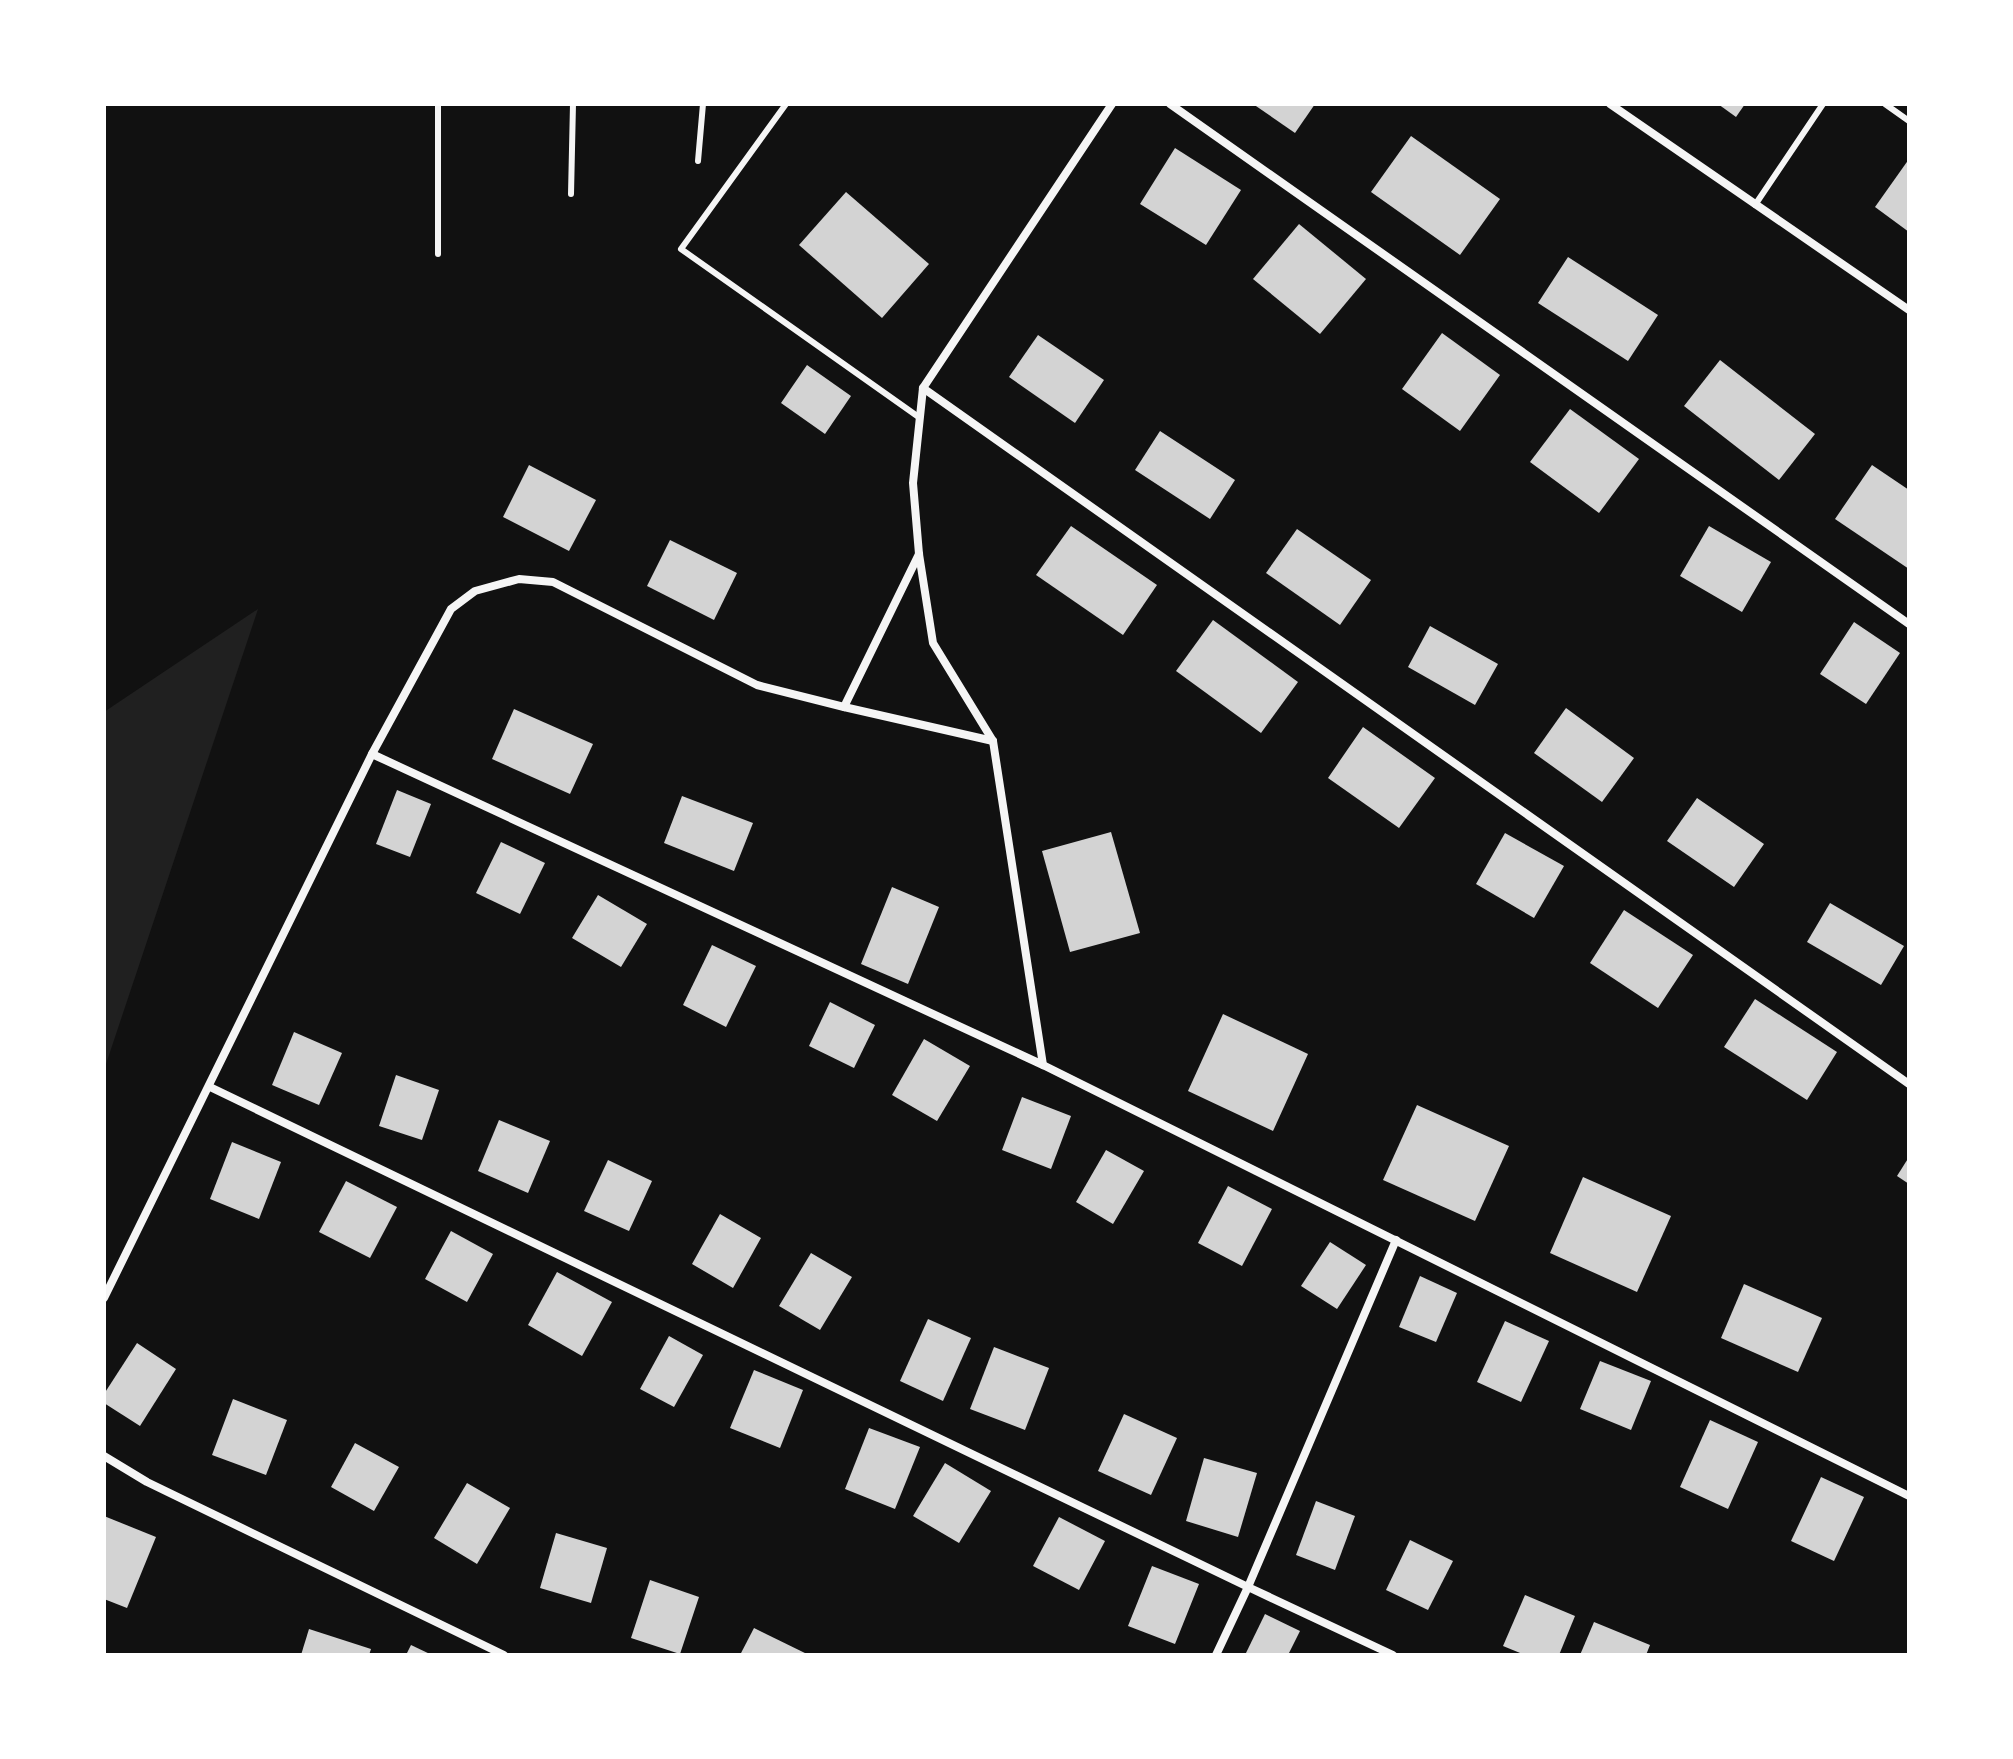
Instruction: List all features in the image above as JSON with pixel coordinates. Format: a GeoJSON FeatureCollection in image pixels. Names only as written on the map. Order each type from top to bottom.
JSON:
{"type":"FeatureCollection","features":[{"type":"Feature","properties":{"kind":"street"},"geometry":{"type":"LineString","coordinates":[[1043,1065],[993,741],[933,643],[919,554],[913,483],[923,388],[1112,104]]}},
{"type":"Feature","properties":{"kind":"street"},"geometry":{"type":"LineString","coordinates":[[1170,104],[1909,624]]}},
{"type":"Feature","properties":{"kind":"street"},"geometry":{"type":"LineString","coordinates":[[1610,104],[1909,310]]}},
{"type":"Feature","properties":{"kind":"street"},"geometry":{"type":"LineString","coordinates":[[923,388],[1909,1084]]}},
{"type":"Feature","properties":{"kind":"street"},"geometry":{"type":"LineString","coordinates":[[844,707],[919,554]]}},
{"type":"Feature","properties":{"kind":"street"},"geometry":{"type":"LineString","coordinates":[[104,1298],[372,754],[451,609],[475,591],[519,579],[553,582],[757,685],[993,741]]}},
{"type":"Feature","properties":{"kind":"street"},"geometry":{"type":"LineString","coordinates":[[372,754],[1043,1065],[1909,1496]]}},
{"type":"Feature","properties":{"kind":"street"},"geometry":{"type":"LineString","coordinates":[[210,1087],[1393,1655]]}},
{"type":"Feature","properties":{"kind":"street"},"geometry":{"type":"LineString","coordinates":[[1216,1655],[1396,1240]]}},
{"type":"Feature","properties":{"kind":"street"},"geometry":{"type":"LineString","coordinates":[[104,1456],[147,1482],[504,1655]]}},
{"type":"Feature","properties":{"kind":"lane"},"geometry":{"type":"LineString","coordinates":[[438,104],[438,254]]}},
{"type":"Feature","properties":{"kind":"lane"},"geometry":{"type":"LineString","coordinates":[[571,194],[573,104]]}},
{"type":"Feature","properties":{"kind":"lane"},"geometry":{"type":"LineString","coordinates":[[698,161],[703,104]]}},
{"type":"Feature","properties":{"kind":"lane"},"geometry":{"type":"LineString","coordinates":[[786,104],[681,249],[920,418]]}},
{"type":"Feature","properties":{"kind":"lane"},"geometry":{"type":"LineString","coordinates":[[1755,205],[1823,104]]}},
{"type":"Feature","properties":{"kind":"lane"},"geometry":{"type":"LineString","coordinates":[[1885,104],[1909,121]]}},
{"type":"Feature","properties":{"kind":"shaded area"},"geometry":{"type":"Polygon","coordinates":[[[258,609],[104,1070],[104,712],[258,609]]]}},
{"type":"Feature","properties":{"kind":"building"},"geometry":{"type":"Polygon","coordinates":[[[1253,104],[1315,104],[1295,133],[1253,104]]]}},
{"type":"Feature","properties":{"kind":"building"},"geometry":{"type":"Polygon","coordinates":[[[1718,104],[1745,104],[1736,117],[1718,104]]]}},
{"type":"Feature","properties":{"kind":"building"},"geometry":{"type":"Polygon","coordinates":[[[1411,136],[1500,199],[1460,255],[1371,192],[1411,136]]]}},
{"type":"Feature","properties":{"kind":"building"},"geometry":{"type":"Polygon","coordinates":[[[1175,148],[1241,190],[1206,245],[1140,204],[1175,148]]]}},
{"type":"Feature","properties":{"kind":"building"},"geometry":{"type":"Polygon","coordinates":[[[1909,159],[1909,232],[1875,207],[1909,159]]]}},
{"type":"Feature","properties":{"kind":"building"},"geometry":{"type":"Polygon","coordinates":[[[846,192],[929,264],[882,318],[799,245],[846,192]]]}},
{"type":"Feature","properties":{"kind":"building"},"geometry":{"type":"Polygon","coordinates":[[[1299,224],[1366,279],[1320,334],[1253,279],[1299,224]]]}},
{"type":"Feature","properties":{"kind":"building"},"geometry":{"type":"Polygon","coordinates":[[[1568,257],[1658,315],[1628,361],[1538,303],[1568,257]]]}},
{"type":"Feature","properties":{"kind":"building"},"geometry":{"type":"Polygon","coordinates":[[[1442,333],[1500,375],[1460,431],[1402,389],[1442,333]]]}},
{"type":"Feature","properties":{"kind":"building"},"geometry":{"type":"Polygon","coordinates":[[[1038,335],[1104,380],[1075,423],[1009,377],[1038,335]]]}},
{"type":"Feature","properties":{"kind":"building"},"geometry":{"type":"Polygon","coordinates":[[[1720,360],[1815,434],[1779,480],[1684,406],[1720,360]]]}},
{"type":"Feature","properties":{"kind":"building"},"geometry":{"type":"Polygon","coordinates":[[[807,365],[851,396],[825,434],[781,403],[807,365]]]}},
{"type":"Feature","properties":{"kind":"building"},"geometry":{"type":"Polygon","coordinates":[[[1570,409],[1639,459],[1599,513],[1530,462],[1570,409]]]}},
{"type":"Feature","properties":{"kind":"building"},"geometry":{"type":"Polygon","coordinates":[[[1160,431],[1235,480],[1210,519],[1135,470],[1160,431]]]}},
{"type":"Feature","properties":{"kind":"building"},"geometry":{"type":"Polygon","coordinates":[[[529,465],[596,500],[569,551],[503,517],[529,465]]]}},
{"type":"Feature","properties":{"kind":"building"},"geometry":{"type":"Polygon","coordinates":[[[1872,465],[1909,490],[1909,569],[1835,519],[1872,465]]]}},
{"type":"Feature","properties":{"kind":"building"},"geometry":{"type":"Polygon","coordinates":[[[1071,526],[1157,585],[1123,635],[1036,575],[1071,526]]]}},
{"type":"Feature","properties":{"kind":"building"},"geometry":{"type":"Polygon","coordinates":[[[1709,526],[1771,562],[1742,612],[1680,576],[1709,526]]]}},
{"type":"Feature","properties":{"kind":"building"},"geometry":{"type":"Polygon","coordinates":[[[1297,529],[1371,580],[1340,625],[1266,573],[1297,529]]]}},
{"type":"Feature","properties":{"kind":"building"},"geometry":{"type":"Polygon","coordinates":[[[670,540],[737,573],[714,620],[647,586],[670,540]]]}},
{"type":"Feature","properties":{"kind":"building"},"geometry":{"type":"Polygon","coordinates":[[[1213,620],[1298,682],[1261,733],[1176,671],[1213,620]]]}},
{"type":"Feature","properties":{"kind":"building"},"geometry":{"type":"Polygon","coordinates":[[[1854,622],[1900,653],[1866,704],[1820,674],[1854,622]]]}},
{"type":"Feature","properties":{"kind":"building"},"geometry":{"type":"Polygon","coordinates":[[[1430,626],[1498,664],[1475,705],[1408,667],[1430,626]]]}},
{"type":"Feature","properties":{"kind":"building"},"geometry":{"type":"Polygon","coordinates":[[[1566,708],[1634,758],[1602,802],[1534,753],[1566,708]]]}},
{"type":"Feature","properties":{"kind":"building"},"geometry":{"type":"Polygon","coordinates":[[[514,709],[593,744],[570,794],[492,759],[514,709]]]}},
{"type":"Feature","properties":{"kind":"building"},"geometry":{"type":"Polygon","coordinates":[[[1363,727],[1435,778],[1399,828],[1328,778],[1363,727]]]}},
{"type":"Feature","properties":{"kind":"building"},"geometry":{"type":"Polygon","coordinates":[[[397,790],[431,804],[410,857],[376,844],[397,790]]]}},
{"type":"Feature","properties":{"kind":"building"},"geometry":{"type":"Polygon","coordinates":[[[682,796],[753,823],[734,871],[664,843],[682,796]]]}},
{"type":"Feature","properties":{"kind":"building"},"geometry":{"type":"Polygon","coordinates":[[[1697,798],[1764,844],[1734,887],[1667,841],[1697,798]]]}},
{"type":"Feature","properties":{"kind":"building"},"geometry":{"type":"Polygon","coordinates":[[[1111,832],[1140,933],[1070,952],[1042,851],[1111,832]]]}},
{"type":"Feature","properties":{"kind":"building"},"geometry":{"type":"Polygon","coordinates":[[[1505,833],[1564,866],[1534,918],[1476,884],[1505,833]]]}},
{"type":"Feature","properties":{"kind":"building"},"geometry":{"type":"Polygon","coordinates":[[[501,842],[545,863],[520,914],[476,893],[501,842]]]}},
{"type":"Feature","properties":{"kind":"building"},"geometry":{"type":"Polygon","coordinates":[[[892,887],[939,907],[908,984],[861,964],[892,887]]]}},
{"type":"Feature","properties":{"kind":"building"},"geometry":{"type":"Polygon","coordinates":[[[598,895],[647,924],[621,967],[572,938],[598,895]]]}},
{"type":"Feature","properties":{"kind":"building"},"geometry":{"type":"Polygon","coordinates":[[[1830,903],[1904,946],[1881,985],[1807,942],[1830,903]]]}},
{"type":"Feature","properties":{"kind":"building"},"geometry":{"type":"Polygon","coordinates":[[[1624,910],[1693,955],[1658,1008],[1590,963],[1624,910]]]}},
{"type":"Feature","properties":{"kind":"building"},"geometry":{"type":"Polygon","coordinates":[[[712,945],[756,966],[726,1027],[683,1005],[712,945]]]}},
{"type":"Feature","properties":{"kind":"building"},"geometry":{"type":"Polygon","coordinates":[[[1755,999],[1837,1052],[1807,1100],[1724,1047],[1755,999]]]}},
{"type":"Feature","properties":{"kind":"building"},"geometry":{"type":"Polygon","coordinates":[[[830,1002],[875,1025],[854,1068],[809,1046],[830,1002]]]}},
{"type":"Feature","properties":{"kind":"building"},"geometry":{"type":"Polygon","coordinates":[[[1223,1014],[1308,1054],[1273,1131],[1188,1091],[1223,1014]]]}},
{"type":"Feature","properties":{"kind":"building"},"geometry":{"type":"Polygon","coordinates":[[[294,1032],[342,1053],[319,1105],[272,1085],[294,1032]]]}},
{"type":"Feature","properties":{"kind":"building"},"geometry":{"type":"Polygon","coordinates":[[[924,1039],[970,1066],[937,1121],[892,1095],[924,1039]]]}},
{"type":"Feature","properties":{"kind":"building"},"geometry":{"type":"Polygon","coordinates":[[[396,1075],[439,1090],[422,1140],[379,1126],[396,1075]]]}},
{"type":"Feature","properties":{"kind":"building"},"geometry":{"type":"Polygon","coordinates":[[[1022,1097],[1071,1116],[1051,1169],[1002,1150],[1022,1097]]]}},
{"type":"Feature","properties":{"kind":"building"},"geometry":{"type":"Polygon","coordinates":[[[1417,1105],[1509,1146],[1475,1221],[1383,1180],[1417,1105]]]}},
{"type":"Feature","properties":{"kind":"building"},"geometry":{"type":"Polygon","coordinates":[[[499,1120],[550,1141],[528,1193],[478,1171],[499,1120]]]}},
{"type":"Feature","properties":{"kind":"building"},"geometry":{"type":"Polygon","coordinates":[[[232,1142],[281,1162],[259,1219],[210,1199],[232,1142]]]}},
{"type":"Feature","properties":{"kind":"building"},"geometry":{"type":"Polygon","coordinates":[[[1106,1150],[1144,1171],[1113,1224],[1076,1202],[1106,1150]]]}},
{"type":"Feature","properties":{"kind":"building"},"geometry":{"type":"Polygon","coordinates":[[[1909,1157],[1909,1184],[1897,1176],[1909,1157]]]}},
{"type":"Feature","properties":{"kind":"building"},"geometry":{"type":"Polygon","coordinates":[[[608,1160],[652,1181],[629,1231],[584,1211],[608,1160]]]}},
{"type":"Feature","properties":{"kind":"building"},"geometry":{"type":"Polygon","coordinates":[[[1583,1177],[1671,1216],[1637,1292],[1550,1253],[1583,1177]]]}},
{"type":"Feature","properties":{"kind":"building"},"geometry":{"type":"Polygon","coordinates":[[[346,1181],[397,1207],[370,1258],[319,1232],[346,1181]]]}},
{"type":"Feature","properties":{"kind":"building"},"geometry":{"type":"Polygon","coordinates":[[[1228,1186],[1272,1209],[1242,1266],[1198,1243],[1228,1186]]]}},
{"type":"Feature","properties":{"kind":"building"},"geometry":{"type":"Polygon","coordinates":[[[720,1214],[761,1238],[733,1288],[692,1264],[720,1214]]]}},
{"type":"Feature","properties":{"kind":"building"},"geometry":{"type":"Polygon","coordinates":[[[451,1231],[493,1254],[467,1302],[425,1279],[451,1231]]]}},
{"type":"Feature","properties":{"kind":"building"},"geometry":{"type":"Polygon","coordinates":[[[1330,1242],[1366,1265],[1337,1309],[1301,1286],[1330,1242]]]}},
{"type":"Feature","properties":{"kind":"building"},"geometry":{"type":"Polygon","coordinates":[[[811,1253],[852,1277],[820,1330],[779,1306],[811,1253]]]}},
{"type":"Feature","properties":{"kind":"building"},"geometry":{"type":"Polygon","coordinates":[[[557,1272],[612,1302],[582,1356],[528,1325],[557,1272]]]}},
{"type":"Feature","properties":{"kind":"building"},"geometry":{"type":"Polygon","coordinates":[[[1420,1276],[1457,1293],[1436,1342],[1399,1327],[1420,1276]]]}},
{"type":"Feature","properties":{"kind":"building"},"geometry":{"type":"Polygon","coordinates":[[[1744,1284],[1822,1318],[1798,1372],[1721,1338],[1744,1284]]]}},
{"type":"Feature","properties":{"kind":"building"},"geometry":{"type":"Polygon","coordinates":[[[928,1319],[971,1338],[943,1401],[900,1381],[928,1319]]]}},
{"type":"Feature","properties":{"kind":"building"},"geometry":{"type":"Polygon","coordinates":[[[1505,1321],[1549,1341],[1521,1402],[1477,1382],[1505,1321]]]}},
{"type":"Feature","properties":{"kind":"building"},"geometry":{"type":"Polygon","coordinates":[[[669,1336],[703,1355],[674,1407],[640,1389],[669,1336]]]}},
{"type":"Feature","properties":{"kind":"building"},"geometry":{"type":"Polygon","coordinates":[[[137,1343],[176,1369],[140,1426],[104,1403],[104,1394],[137,1343]]]}},
{"type":"Feature","properties":{"kind":"building"},"geometry":{"type":"Polygon","coordinates":[[[994,1347],[1049,1368],[1025,1430],[970,1409],[994,1347]]]}},
{"type":"Feature","properties":{"kind":"building"},"geometry":{"type":"Polygon","coordinates":[[[1600,1361],[1651,1381],[1631,1430],[1580,1409],[1600,1361]]]}},
{"type":"Feature","properties":{"kind":"building"},"geometry":{"type":"Polygon","coordinates":[[[754,1370],[803,1390],[780,1448],[730,1428],[754,1370]]]}},
{"type":"Feature","properties":{"kind":"building"},"geometry":{"type":"Polygon","coordinates":[[[233,1399],[287,1420],[266,1475],[212,1455],[233,1399]]]}},
{"type":"Feature","properties":{"kind":"building"},"geometry":{"type":"Polygon","coordinates":[[[1124,1414],[1177,1438],[1151,1495],[1098,1471],[1124,1414]]]}},
{"type":"Feature","properties":{"kind":"building"},"geometry":{"type":"Polygon","coordinates":[[[1710,1420],[1758,1442],[1728,1509],[1680,1487],[1710,1420]]]}},
{"type":"Feature","properties":{"kind":"building"},"geometry":{"type":"Polygon","coordinates":[[[869,1428],[920,1447],[895,1509],[845,1489],[869,1428]]]}},
{"type":"Feature","properties":{"kind":"building"},"geometry":{"type":"Polygon","coordinates":[[[355,1443],[399,1467],[374,1511],[331,1487],[355,1443]]]}},
{"type":"Feature","properties":{"kind":"building"},"geometry":{"type":"Polygon","coordinates":[[[1204,1458],[1257,1473],[1238,1537],[1186,1521],[1204,1458]]]}},
{"type":"Feature","properties":{"kind":"building"},"geometry":{"type":"Polygon","coordinates":[[[945,1463],[991,1491],[959,1543],[913,1516],[945,1463]]]}},
{"type":"Feature","properties":{"kind":"building"},"geometry":{"type":"Polygon","coordinates":[[[1821,1477],[1864,1497],[1834,1561],[1791,1541],[1821,1477]]]}},
{"type":"Feature","properties":{"kind":"building"},"geometry":{"type":"Polygon","coordinates":[[[467,1483],[510,1508],[477,1564],[434,1538],[467,1483]]]}},
{"type":"Feature","properties":{"kind":"building"},"geometry":{"type":"Polygon","coordinates":[[[1316,1501],[1355,1516],[1335,1570],[1296,1555],[1316,1501]]]}},
{"type":"Feature","properties":{"kind":"building"},"geometry":{"type":"Polygon","coordinates":[[[104,1516],[156,1537],[127,1608],[104,1599],[104,1516]]]}},
{"type":"Feature","properties":{"kind":"building"},"geometry":{"type":"Polygon","coordinates":[[[1059,1517],[1105,1541],[1079,1590],[1033,1566],[1059,1517]]]}},
{"type":"Feature","properties":{"kind":"building"},"geometry":{"type":"Polygon","coordinates":[[[556,1533],[607,1548],[591,1603],[540,1588],[556,1533]]]}},
{"type":"Feature","properties":{"kind":"building"},"geometry":{"type":"Polygon","coordinates":[[[1410,1540],[1453,1561],[1428,1610],[1386,1590],[1410,1540]]]}},
{"type":"Feature","properties":{"kind":"building"},"geometry":{"type":"Polygon","coordinates":[[[1152,1566],[1199,1584],[1175,1644],[1128,1626],[1152,1566]]]}},
{"type":"Feature","properties":{"kind":"building"},"geometry":{"type":"Polygon","coordinates":[[[650,1580],[699,1597],[680,1654],[631,1638],[650,1580]]]}},
{"type":"Feature","properties":{"kind":"building"},"geometry":{"type":"Polygon","coordinates":[[[1525,1595],[1575,1616],[1559,1655],[1525,1655],[1503,1646],[1525,1595]]]}},
{"type":"Feature","properties":{"kind":"building"},"geometry":{"type":"Polygon","coordinates":[[[1265,1614],[1300,1631],[1288,1655],[1245,1655],[1265,1614]]]}},
{"type":"Feature","properties":{"kind":"building"},"geometry":{"type":"Polygon","coordinates":[[[1594,1622],[1650,1645],[1646,1655],[1580,1655],[1594,1622]]]}},
{"type":"Feature","properties":{"kind":"building"},"geometry":{"type":"Polygon","coordinates":[[[754,1628],[809,1655],[740,1655],[754,1628]]]}},
{"type":"Feature","properties":{"kind":"building"},"geometry":{"type":"Polygon","coordinates":[[[309,1629],[371,1649],[369,1655],[301,1655],[309,1629]]]}},
{"type":"Feature","properties":{"kind":"building"},"geometry":{"type":"Polygon","coordinates":[[[411,1645],[432,1655],[406,1655],[411,1645]]]}}]}
